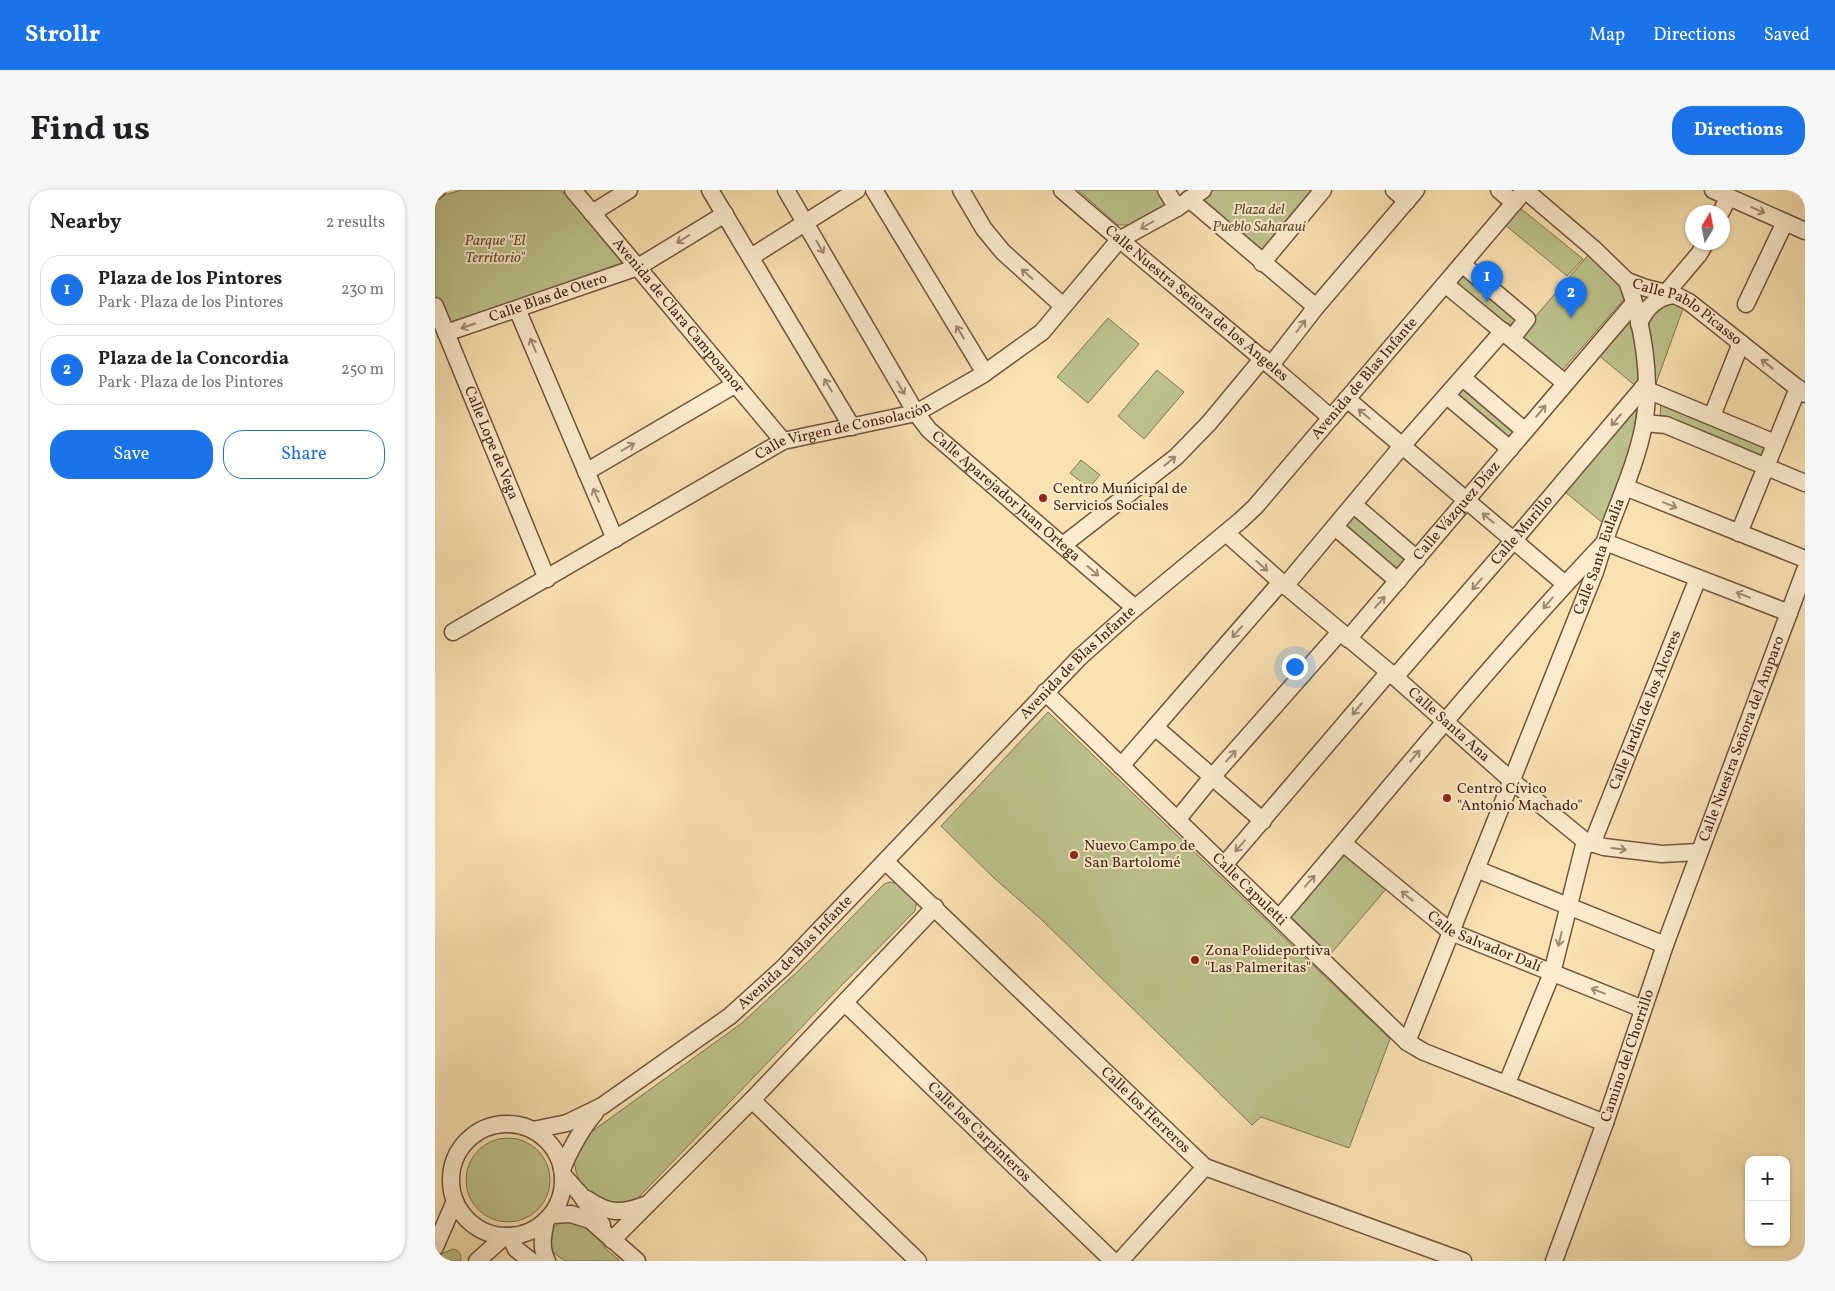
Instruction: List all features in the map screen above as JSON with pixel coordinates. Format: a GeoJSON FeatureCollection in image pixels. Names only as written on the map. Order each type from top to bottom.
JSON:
{"type":"FeatureCollection","features":[{"type":"Feature","properties":{"kind":"street","name":"Avenida de Clara Campoamor"},"geometry":{"type":"LineString","coordinates":[[573,190],[783,441]]}},
{"type":"Feature","properties":{"kind":"street"},"geometry":{"type":"LineString","coordinates":[[592,212],[629,190]]}},
{"type":"Feature","properties":{"kind":"street"},"geometry":{"type":"LineString","coordinates":[[710,190],[853,427]]}},
{"type":"Feature","properties":{"kind":"street","name":"Calle Aparejador Juan Ortega"},"geometry":{"type":"LineString","coordinates":[[787,190],[916,413],[933,434],[1135,608]]}},
{"type":"Feature","properties":{"kind":"street"},"geometry":{"type":"LineString","coordinates":[[751,256],[857,190]]}},
{"type":"Feature","properties":{"kind":"street"},"geometry":{"type":"LineString","coordinates":[[874,190],[985,374]]}},
{"type":"Feature","properties":{"kind":"street"},"geometry":{"type":"LineString","coordinates":[[961,190],[984,229],[1003,252],[1063,306]]}},
{"type":"Feature","properties":{"kind":"street","name":"Calle Nuestra Señora de los Ángeles"},"geometry":{"type":"LineString","coordinates":[[1062,190],[1331,418]]}},
{"type":"Feature","properties":{"kind":"street"},"geometry":{"type":"LineString","coordinates":[[1166,190],[1316,307]]}},
{"type":"Feature","properties":{"kind":"street","name":"Calle Virgen de Consolación"},"geometry":{"type":"LineString","coordinates":[[453,632],[783,441],[916,413],[985,374],[1042,332],[1119,240],[1203,190]]}},
{"type":"Feature","properties":{"kind":"street"},"geometry":{"type":"LineString","coordinates":[[1262,263],[1323,190]]}},
{"type":"Feature","properties":{"kind":"street"},"geometry":{"type":"LineString","coordinates":[[1063,545],[1176,457],[1267,362],[1411,195],[1394,190]]}},
{"type":"Feature","properties":{"kind":"street"},"geometry":{"type":"LineString","coordinates":[[1499,190],[1514,203]]}},
{"type":"Feature","properties":{"kind":"street","name":"Avenida de Blas Infante"},"geometry":{"type":"LineString","coordinates":[[533,1130],[567,1122],[602,1106],[693,1043],[757,993],[887,862],[1045,692],[1098,640],[1240,521],[1269,492],[1525,190]]}},
{"type":"Feature","properties":{"kind":"street","name":"Calle Pablo Picasso"},"geometry":{"type":"LineString","coordinates":[[1525,190],[1594,248],[1627,281],[1671,294],[1689,302],[1802,391]]}},
{"type":"Feature","properties":{"kind":"street"},"geometry":{"type":"LineString","coordinates":[[1713,190],[1805,231]]}},
{"type":"Feature","properties":{"kind":"street"},"geometry":{"type":"LineString","coordinates":[[1725,205],[1729,197]]}},
{"type":"Feature","properties":{"kind":"street","name":"Calle Blas de Otero"},"geometry":{"type":"LineString","coordinates":[[447,333],[638,267],[725,214]]}},
{"type":"Feature","properties":{"kind":"street"},"geometry":{"type":"LineString","coordinates":[[1746,304],[1785,222]]}},
{"type":"Feature","properties":{"kind":"street"},"geometry":{"type":"LineString","coordinates":[[1639,324],[1645,311],[1663,296],[1671,294],[1701,250]]}},
{"type":"Feature","properties":{"kind":"street"},"geometry":{"type":"LineString","coordinates":[[1121,766],[1335,527],[1402,446],[1463,378],[1507,334],[1527,319],[1462,264]]}},
{"type":"Feature","properties":{"kind":"street","name":"Calle Santa Eulalia"},"geometry":{"type":"LineString","coordinates":[[1407,1042],[1592,581],[1635,460],[1644,423],[1647,386],[1639,324],[1627,281]]}},
{"type":"Feature","properties":{"kind":"street"},"geometry":{"type":"LineString","coordinates":[[1445,284],[1565,383]]}},
{"type":"Feature","properties":{"kind":"street","name":"Calle Vázquez Díaz"},"geometry":{"type":"LineString","coordinates":[[1177,820],[1212,777],[1398,581],[1634,303]]}},
{"type":"Feature","properties":{"kind":"street","name":"Calle Lope de Vega"},"geometry":{"type":"LineString","coordinates":[[435,306],[547,579]]}},
{"type":"Feature","properties":{"kind":"street"},"geometry":{"type":"LineString","coordinates":[[517,309],[615,539]]}},
{"type":"Feature","properties":{"kind":"street"},"geometry":{"type":"LineString","coordinates":[[1712,416],[1741,343]]}},
{"type":"Feature","properties":{"kind":"street"},"geometry":{"type":"LineString","coordinates":[[1463,378],[1525,431]]}},
{"type":"Feature","properties":{"kind":"street"},"geometry":{"type":"LineString","coordinates":[[586,472],[736,384]]}},
{"type":"Feature","properties":{"kind":"street"},"geometry":{"type":"LineString","coordinates":[[1647,386],[1775,444]]}},
{"type":"Feature","properties":{"kind":"street","name":"Calle Murillo"},"geometry":{"type":"LineString","coordinates":[[1224,865],[1514,540],[1647,386]]}},
{"type":"Feature","properties":{"kind":"street"},"geometry":{"type":"LineString","coordinates":[[1739,533],[1775,444],[1802,391]]}},
{"type":"Feature","properties":{"kind":"street"},"geometry":{"type":"LineString","coordinates":[[1447,396],[1510,449]]}},
{"type":"Feature","properties":{"kind":"street"},"geometry":{"type":"LineString","coordinates":[[1347,399],[1565,584]]}},
{"type":"Feature","properties":{"kind":"street"},"geometry":{"type":"LineString","coordinates":[[1644,423],[1666,426],[1805,483]]}},
{"type":"Feature","properties":{"kind":"street"},"geometry":{"type":"LineString","coordinates":[[1625,487],[1805,559]]}},
{"type":"Feature","properties":{"kind":"street"},"geometry":{"type":"LineString","coordinates":[[1354,505],[1417,559]]}},
{"type":"Feature","properties":{"kind":"street"},"geometry":{"type":"LineString","coordinates":[[1335,527],[1398,581]]}},
{"type":"Feature","properties":{"kind":"street","name":"Calle Santa Ana"},"geometry":{"type":"LineString","coordinates":[[1226,533],[1283,584],[1445,720],[1512,781],[1588,842],[1603,847],[1662,854],[1699,852]]}},
{"type":"Feature","properties":{"kind":"street"},"geometry":{"type":"LineString","coordinates":[[1279,918],[1445,720],[1565,584],[1605,542],[1789,613]]}},
{"type":"Feature","properties":{"kind":"street","name":"Calle Nuestra Señora del Amparo"},"geometry":{"type":"LineString","coordinates":[[1699,852],[1805,570]]}},
{"type":"Feature","properties":{"kind":"street","name":"Calle Jardín de los Alcores"},"geometry":{"type":"LineString","coordinates":[[1507,1083],[1552,973],[1567,907],[1588,842],[1698,578]]}},
{"type":"Feature","properties":{"kind":"street","name":"Calle Capuletti"},"geometry":{"type":"LineString","coordinates":[[1045,692],[1407,1042],[1424,1052],[1605,1123]]}},
{"type":"Feature","properties":{"kind":"street"},"geometry":{"type":"LineString","coordinates":[[1155,728],[1263,821]]}},
{"type":"Feature","properties":{"kind":"street","name":"Calle Salvador Dalí"},"geometry":{"type":"LineString","coordinates":[[1343,843],[1451,932],[1643,1009]]}},
{"type":"Feature","properties":{"kind":"street","name":"Camino del Chorrillo"},"geometry":{"type":"LineString","coordinates":[[1554,1261],[1605,1123],[1665,945],[1699,852]]}},
{"type":"Feature","properties":{"kind":"street","name":"Calle los Herreros"},"geometry":{"type":"LineString","coordinates":[[887,862],[1205,1167],[1463,1261]]}},
{"type":"Feature","properties":{"kind":"street"},"geometry":{"type":"LineString","coordinates":[[1476,869],[1665,945]]}},
{"type":"Feature","properties":{"kind":"street"},"geometry":{"type":"LineString","coordinates":[[611,1240],[752,1100],[935,906]]}},
{"type":"Feature","properties":{"kind":"street","name":"Calle los Carpinteros"},"geometry":{"type":"LineString","coordinates":[[845,1003],[1113,1261]]}},
{"type":"Feature","properties":{"kind":"street"},"geometry":{"type":"LineString","coordinates":[[752,1100],[918,1261]]}},
{"type":"Feature","properties":{"kind":"street","name":"Avenida de Blas Infante"},"geometry":{"type":"LineString","coordinates":[[563,1172],[580,1131],[602,1106]]}},
{"type":"Feature","properties":{"kind":"street"},"geometry":{"type":"LineString","coordinates":[[435,1247],[454,1198],[452,1170],[457,1153],[468,1139],[483,1129],[499,1124],[517,1124],[533,1130],[547,1140],[557,1153],[563,1172],[611,1240]]}},
{"type":"Feature","properties":{"kind":"street"},"geometry":{"type":"LineString","coordinates":[[1120,1261],[1205,1167]]}},
{"type":"Feature","properties":{"kind":"street"},"geometry":{"type":"LineString","coordinates":[[547,1261],[543,1254],[541,1240],[548,1218],[561,1196],[563,1172]]}},
{"type":"Feature","properties":{"kind":"street"},"geometry":{"type":"LineString","coordinates":[[580,1194],[599,1207],[609,1211],[630,1210],[650,1203]]}},
{"type":"Feature","properties":{"kind":"street"},"geometry":{"type":"LineString","coordinates":[[435,1218],[454,1198]]}},
{"type":"Feature","properties":{"kind":"street"},"geometry":{"type":"LineString","coordinates":[[454,1198],[468,1220],[481,1229],[493,1234],[507,1236],[523,1234],[548,1218],[571,1214],[583,1216],[637,1261]]}},
{"type":"Feature","properties":{"kind":"street"},"geometry":{"type":"LineString","coordinates":[[477,1261],[507,1236]]}},
{"type":"Feature","properties":{"kind":"street"},"geometry":{"type":"LineString","coordinates":[[507,1236],[516,1248],[531,1261]]}},
{"type":"Feature","properties":{"kind":"green space","name":"Parque \"El Territorio\""},"geometry":{"type":"Polygon","coordinates":[[[461,190],[561,190],[623,263],[622,269],[448,324],[435,293],[435,198],[461,190]]]}},
{"type":"Feature","properties":{"kind":"green space"},"geometry":{"type":"Polygon","coordinates":[[[1078,190],[1160,190],[1168,204],[1134,225],[1118,225],[1078,190]]]}},
{"type":"Feature","properties":{"kind":"green space","name":"Plaza del Pueblo Saharaui"},"geometry":{"type":"Polygon","coordinates":[[[1210,190],[1320,190],[1265,254],[1200,205],[1201,196],[1210,190]]]}},
{"type":"Feature","properties":{"kind":"green space"},"geometry":{"type":"Polygon","coordinates":[[[1519,207],[1583,259],[1567,276],[1504,224],[1519,207]]]}},
{"type":"Feature","properties":{"kind":"green space"},"geometry":{"type":"Polygon","coordinates":[[[1590,253],[1616,279],[1623,292],[1624,299],[1559,374],[1517,338],[1590,253]]]}},
{"type":"Feature","properties":{"kind":"green space"},"geometry":{"type":"Polygon","coordinates":[[[1463,270],[1524,319],[1512,334],[1450,285],[1463,270]]]}},
{"type":"Feature","properties":{"kind":"green space"},"geometry":{"type":"Polygon","coordinates":[[[1662,301],[1685,303],[1654,389],[1651,388],[1647,316],[1662,301]]]}},
{"type":"Feature","properties":{"kind":"green space"},"geometry":{"type":"Polygon","coordinates":[[[1631,317],[1637,343],[1640,371],[1638,388],[1596,353],[1631,317]]]}},
{"type":"Feature","properties":{"kind":"green space"},"geometry":{"type":"Polygon","coordinates":[[[1108,318],[1139,344],[1088,403],[1057,377],[1108,318]]]}},
{"type":"Feature","properties":{"kind":"green space"},"geometry":{"type":"Polygon","coordinates":[[[1157,370],[1184,392],[1144,439],[1118,416],[1157,370]]]}},
{"type":"Feature","properties":{"kind":"green space"},"geometry":{"type":"Polygon","coordinates":[[[1463,381],[1521,432],[1510,445],[1451,395],[1463,381]]]}},
{"type":"Feature","properties":{"kind":"green space"},"geometry":{"type":"Polygon","coordinates":[[[1661,398],[1772,444],[1765,464],[1660,422],[1661,398]]]}},
{"type":"Feature","properties":{"kind":"green space"},"geometry":{"type":"Polygon","coordinates":[[[1636,408],[1638,409],[1637,429],[1604,524],[1564,491],[1636,408]]]}},
{"type":"Feature","properties":{"kind":"green space"},"geometry":{"type":"Polygon","coordinates":[[[1081,460],[1100,475],[1089,488],[1070,473],[1081,460]]]}},
{"type":"Feature","properties":{"kind":"green space"},"geometry":{"type":"Polygon","coordinates":[[[1355,510],[1410,557],[1395,574],[1340,527],[1355,510]]]}},
{"type":"Feature","properties":{"kind":"green space","name":"Zona Polideportiva \"Las Palmeritas\""},"geometry":{"type":"Polygon","coordinates":[[[1048,712],[1390,1039],[1349,1148],[1261,1117],[1252,1125],[1042,920],[994,878],[941,826],[1048,712]]]}},
{"type":"Feature","properties":{"kind":"green space"},"geometry":{"type":"Polygon","coordinates":[[[1343,852],[1386,889],[1329,956],[1289,915],[1343,852]]]}},
{"type":"Feature","properties":{"kind":"green space"},"geometry":{"type":"Polygon","coordinates":[[[890,882],[898,884],[917,900],[915,911],[640,1196],[631,1204],[611,1207],[589,1193],[576,1173],[574,1159],[580,1140],[742,1023],[812,958],[884,884],[890,882]]]}},
{"type":"Feature","properties":{"kind":"green space"},"geometry":{"type":"Polygon","coordinates":[[[500,1138],[516,1138],[532,1145],[543,1156],[550,1172],[547,1196],[538,1210],[532,1215],[516,1222],[500,1222],[484,1215],[473,1204],[466,1188],[466,1172],[473,1156],[484,1145],[500,1138]]]}},
{"type":"Feature","properties":{"kind":"green space"},"geometry":{"type":"Polygon","coordinates":[[[569,1220],[589,1228],[607,1250],[620,1261],[565,1261],[551,1251],[550,1231],[559,1223],[569,1220]]]}},
{"type":"Feature","properties":{"kind":"green space"},"geometry":{"type":"Polygon","coordinates":[[[453,1249],[460,1253],[461,1261],[435,1261],[441,1254],[453,1249]]]}},
{"type":"Feature","properties":{"kind":"place","name":"Plaza de los Pintores"},"geometry":{"type":"Point","coordinates":[1487,302]}},
{"type":"Feature","properties":{"kind":"place","name":"Plaza de la Concordia"},"geometry":{"type":"Point","coordinates":[1571,318]}},
{"type":"Feature","properties":{"kind":"place","name":"Centro Municipal de Servicios Sociales"},"geometry":{"type":"Point","coordinates":[1043,498]}},
{"type":"Feature","properties":{"kind":"place","name":"Centro Cívico \"Antonio Machado\""},"geometry":{"type":"Point","coordinates":[1447,798]}},
{"type":"Feature","properties":{"kind":"place","name":"Nuevo Campo de San Bartolomé"},"geometry":{"type":"Point","coordinates":[1074,855]}},
{"type":"Feature","properties":{"kind":"place","name":"Zona Polideportiva \"Las Palmeritas\""},"geometry":{"type":"Point","coordinates":[1195,960]}}]}
